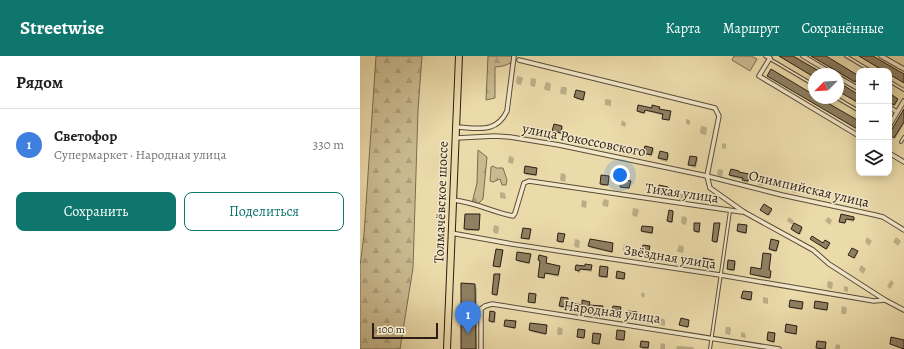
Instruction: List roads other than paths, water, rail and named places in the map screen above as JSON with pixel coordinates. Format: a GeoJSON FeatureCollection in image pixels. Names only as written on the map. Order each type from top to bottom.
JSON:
{"type":"FeatureCollection","features":[{"type":"Feature","properties":{"kind":"main road","name":"Толмачёвское шоссе"},"geometry":{"type":"LineString","coordinates":[[447,349],[459,56]]}},
{"type":"Feature","properties":{"kind":"street"},"geometry":{"type":"LineString","coordinates":[[456,127],[484,128],[494,126],[503,119],[507,110],[514,56]]}},
{"type":"Feature","properties":{"kind":"street"},"geometry":{"type":"LineString","coordinates":[[766,56],[770,58],[759,76],[856,134]]}},
{"type":"Feature","properties":{"kind":"street"},"geometry":{"type":"LineString","coordinates":[[803,56],[823,68]]}},
{"type":"Feature","properties":{"kind":"street"},"geometry":{"type":"LineString","coordinates":[[881,56],[904,69]]}},
{"type":"Feature","properties":{"kind":"street"},"geometry":{"type":"LineString","coordinates":[[519,60],[715,108],[719,116],[719,121],[706,176],[710,188],[744,212],[813,250],[829,264],[885,300],[904,310]]}},
{"type":"Feature","properties":{"kind":"street"},"geometry":{"type":"LineString","coordinates":[[844,80],[856,87]]}},
{"type":"Feature","properties":{"kind":"street"},"geometry":{"type":"LineString","coordinates":[[892,121],[904,101]]}},
{"type":"Feature","properties":{"kind":"street"},"geometry":{"type":"LineString","coordinates":[[892,109],[897,112]]}},
{"type":"Feature","properties":{"kind":"street","name":"улица Рокоссовского"},"geometry":{"type":"LineString","coordinates":[[455,138],[495,136],[510,137],[580,149],[706,176]]}},
{"type":"Feature","properties":{"kind":"street"},"geometry":{"type":"LineString","coordinates":[[892,155],[904,162]]}},
{"type":"Feature","properties":{"kind":"street","name":"Олимпийская улица"},"geometry":{"type":"LineString","coordinates":[[706,176],[782,195],[883,217],[904,230]]}},
{"type":"Feature","properties":{"kind":"street","name":"Тихая улица"},"geometry":{"type":"LineString","coordinates":[[453,200],[462,200],[483,206],[502,214],[513,216],[524,183],[529,181],[744,212]]}},
{"type":"Feature","properties":{"kind":"street","name":"Звёздная улица"},"geometry":{"type":"LineString","coordinates":[[452,232],[512,244],[720,275],[874,301],[885,300]]}},
{"type":"Feature","properties":{"kind":"street","name":"Народная улица"},"geometry":{"type":"LineString","coordinates":[[481,349],[481,309],[492,304],[779,349]]}},
{"type":"Feature","properties":{"kind":"lane"},"geometry":{"type":"LineString","coordinates":[[846,56],[866,68]]}},
{"type":"Feature","properties":{"kind":"lane"},"geometry":{"type":"LineString","coordinates":[[770,58],[808,81]]}},
{"type":"Feature","properties":{"kind":"lane"},"geometry":{"type":"LineString","coordinates":[[892,84],[904,90]]}},
{"type":"Feature","properties":{"kind":"lane"},"geometry":{"type":"LineString","coordinates":[[844,102],[856,109]]}},
{"type":"Feature","properties":{"kind":"lane"},"geometry":{"type":"LineString","coordinates":[[901,142],[904,137]]}},
{"type":"Feature","properties":{"kind":"lane"},"geometry":{"type":"LineString","coordinates":[[710,349],[730,211]]}},
{"type":"Feature","properties":{"kind":"place","name":"Светофор"},"geometry":{"type":"Point","coordinates":[468,334]}}]}
